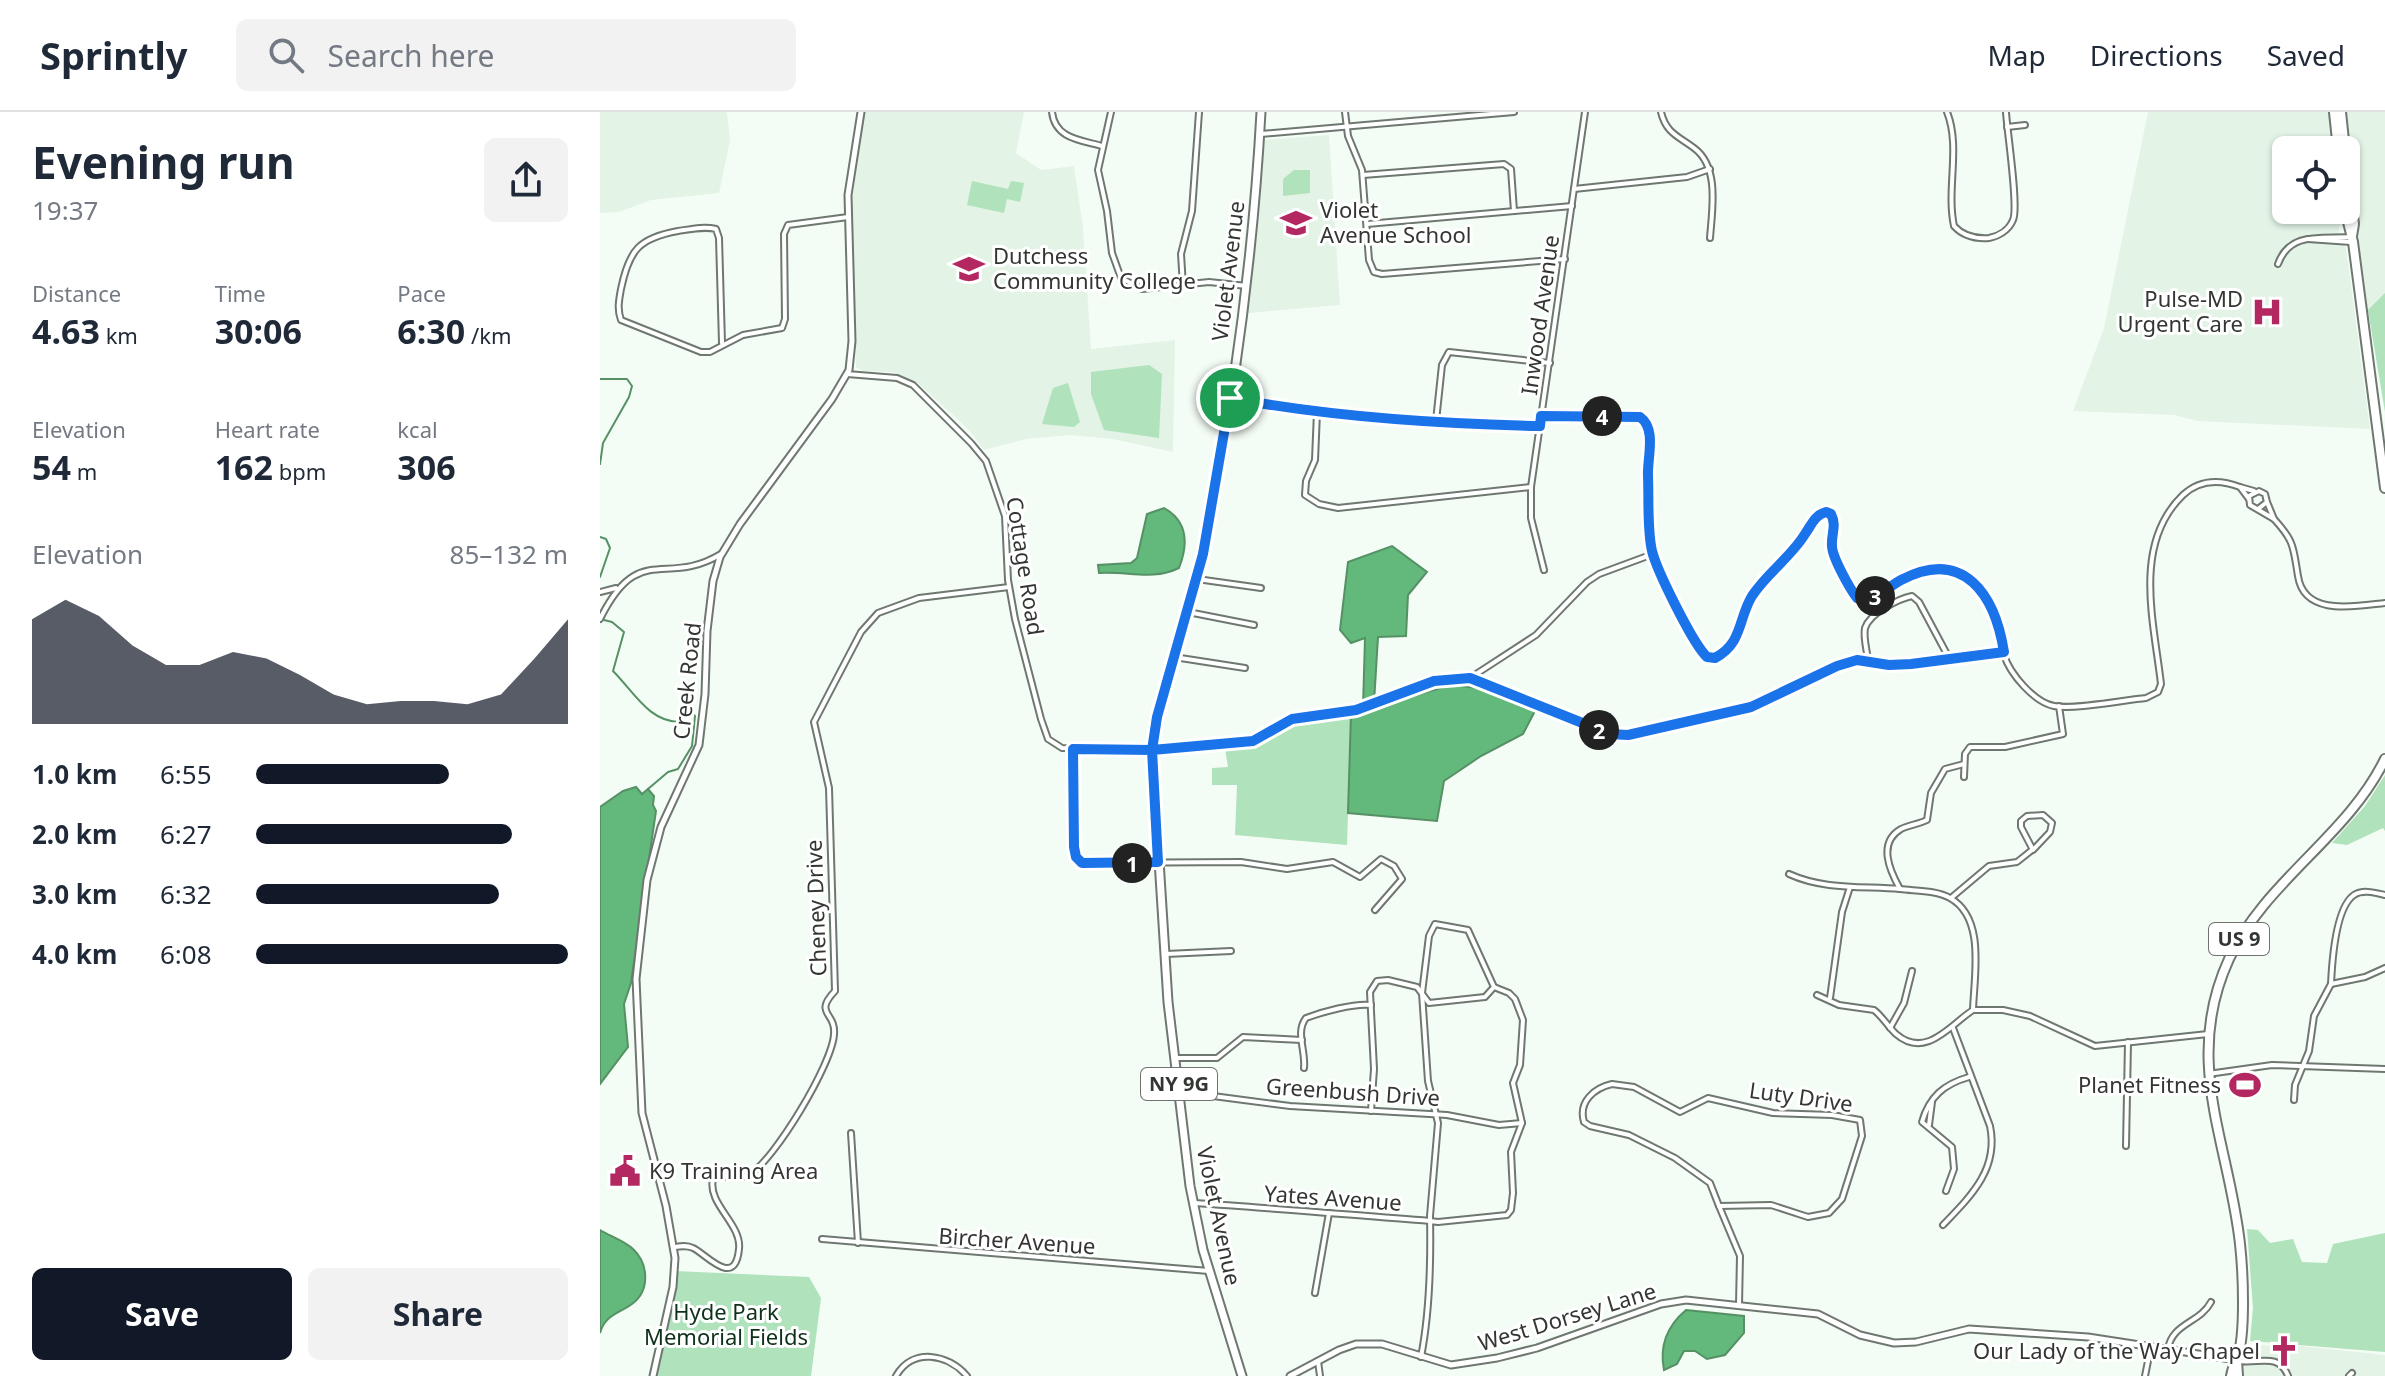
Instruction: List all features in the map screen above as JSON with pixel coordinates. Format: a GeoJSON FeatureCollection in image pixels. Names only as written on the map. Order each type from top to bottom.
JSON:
{"type":"FeatureCollection","features":[{"type":"Feature","properties":{"kind":"highway"},"geometry":{"type":"LineString","coordinates":[[2334,112],[2337,136]]}},
{"type":"Feature","properties":{"kind":"highway"},"geometry":{"type":"LineString","coordinates":[[2341,112],[2344,136]]}},
{"type":"Feature","properties":{"kind":"highway"},"geometry":{"type":"LineString","coordinates":[[2349,224],[2385,488]]}},
{"type":"Feature","properties":{"kind":"highway"},"geometry":{"type":"LineString","coordinates":[[2353,239],[2354,224]]}},
{"type":"Feature","properties":{"kind":"highway","name":"US 9"},"geometry":{"type":"LineString","coordinates":[[2238,1376],[2242,1307],[2240,1247],[2207,1075],[2208,1034],[2218,986],[2233,950],[2259,910],[2359,801],[2385,759]]}},
{"type":"Feature","properties":{"kind":"highway","name":"US 9"},"geometry":{"type":"LineString","coordinates":[[2231,1376],[2237,1360]]}},
{"type":"Feature","properties":{"kind":"main road","name":"Violet Avenue"},"geometry":{"type":"LineString","coordinates":[[1242,1376],[1209,1271],[1194,1203],[1164,954],[1152,750],[1157,717],[1197,579],[1230,398],[1248,286],[1261,112]]}},
{"type":"Feature","properties":{"kind":"street","name":"Creek Road"},"geometry":{"type":"LineString","coordinates":[[653,1376],[673,1287],[674,1247],[642,1113],[636,979],[651,859],[661,827],[688,772],[701,733],[713,581],[723,552],[847,374],[852,341],[848,217],[850,180],[861,112]]}},
{"type":"Feature","properties":{"kind":"street"},"geometry":{"type":"LineString","coordinates":[[1052,112],[1054,124],[1064,135],[1102,146]]}},
{"type":"Feature","properties":{"kind":"street"},"geometry":{"type":"LineString","coordinates":[[1111,112],[1098,170],[1116,271],[1126,283],[1142,289],[1219,282],[1248,286]]}},
{"type":"Feature","properties":{"kind":"street"},"geometry":{"type":"LineString","coordinates":[[1183,286],[1181,254],[1192,211],[1199,112]]}},
{"type":"Feature","properties":{"kind":"street"},"geometry":{"type":"LineString","coordinates":[[1345,112],[1346,126],[1363,175],[1370,266],[1377,274],[1565,259]]}},
{"type":"Feature","properties":{"kind":"street"},"geometry":{"type":"LineString","coordinates":[[1260,134],[1514,112]]}},
{"type":"Feature","properties":{"kind":"street","name":"Inwood Avenue"},"geometry":{"type":"LineString","coordinates":[[1544,570],[1531,518],[1531,487],[1585,112]]}},
{"type":"Feature","properties":{"kind":"street"},"geometry":{"type":"LineString","coordinates":[[1661,112],[1664,125],[1696,149],[1710,169],[1710,238]]}},
{"type":"Feature","properties":{"kind":"street"},"geometry":{"type":"LineString","coordinates":[[1947,112],[1952,132],[1950,182],[1954,226],[1966,235],[1981,238],[1997,236],[2006,230],[2015,214],[2006,112]]}},
{"type":"Feature","properties":{"kind":"street"},"geometry":{"type":"LineString","coordinates":[[2007,127],[2025,125]]}},
{"type":"Feature","properties":{"kind":"street"},"geometry":{"type":"LineString","coordinates":[[1363,175],[1504,164],[1513,175],[1514,211]]}},
{"type":"Feature","properties":{"kind":"street"},"geometry":{"type":"LineString","coordinates":[[1574,189],[1687,177],[1710,169]]}},
{"type":"Feature","properties":{"kind":"street"},"geometry":{"type":"LineString","coordinates":[[1366,224],[1572,206]]}},
{"type":"Feature","properties":{"kind":"street"},"geometry":{"type":"LineString","coordinates":[[722,343],[719,232],[713,228],[674,232],[651,238],[633,252],[618,305],[621,320],[701,352],[710,352],[722,343],[743,335],[782,328],[785,319],[786,227],[794,222],[848,217]]}},
{"type":"Feature","properties":{"kind":"street"},"geometry":{"type":"LineString","coordinates":[[2278,264],[2290,245],[2306,238],[2353,239]]}},
{"type":"Feature","properties":{"kind":"street"},"geometry":{"type":"LineString","coordinates":[[1436,421],[1442,365],[1449,352],[1550,363]]}},
{"type":"Feature","properties":{"kind":"street","name":"Cottage Road"},"geometry":{"type":"LineString","coordinates":[[847,374],[893,378],[913,385],[980,453],[994,481],[1005,516],[1009,587],[1045,734],[1055,746],[1073,749]]}},
{"type":"Feature","properties":{"kind":"street"},"geometry":{"type":"LineString","coordinates":[[1230,398],[1317,412],[1540,426]]}},
{"type":"Feature","properties":{"kind":"street"},"geometry":{"type":"LineString","coordinates":[[1317,412],[1315,460],[1305,495],[1319,504],[1338,508],[1372,506],[1531,487]]}},
{"type":"Feature","properties":{"kind":"street"},"geometry":{"type":"LineString","coordinates":[[1541,416],[1633,416],[1646,422],[1649,432],[1653,554],[1700,650],[1707,657],[1715,658],[1737,638],[1754,594],[1796,547],[1818,515],[1829,513],[1835,523],[1833,553],[1857,598],[1870,598],[1927,570],[1955,571],[1974,584],[1991,605],[2000,625],[2004,652],[2014,671],[2033,694],[2048,704],[2059,706],[2142,698],[2158,692],[2161,684],[2150,579],[2152,554],[2159,530],[2178,500],[2199,484],[2217,482],[2265,494],[2274,519]]}},
{"type":"Feature","properties":{"kind":"street"},"geometry":{"type":"LineString","coordinates":[[2240,487],[2252,507],[2274,519],[2294,545],[2301,587],[2314,601],[2342,607],[2385,603]]}},
{"type":"Feature","properties":{"kind":"street"},"geometry":{"type":"LineString","coordinates":[[2249,499],[2256,491]]}},
{"type":"Feature","properties":{"kind":"street"},"geometry":{"type":"LineString","coordinates":[[2258,509],[2267,502]]}},
{"type":"Feature","properties":{"kind":"street"},"geometry":{"type":"LineString","coordinates":[[600,619],[618,587],[627,578],[639,572],[697,563],[723,552]]}},
{"type":"Feature","properties":{"kind":"street"},"geometry":{"type":"LineString","coordinates":[[1470,678],[1536,635],[1587,582],[1599,574],[1653,554]]}},
{"type":"Feature","properties":{"kind":"street"},"geometry":{"type":"LineString","coordinates":[[1197,579],[1261,588]]}},
{"type":"Feature","properties":{"kind":"street"},"geometry":{"type":"LineString","coordinates":[[600,592],[618,587]]}},
{"type":"Feature","properties":{"kind":"street","name":"Cheney Drive"},"geometry":{"type":"LineString","coordinates":[[674,1247],[692,1247],[719,1268],[734,1263],[739,1253],[738,1240],[713,1192],[713,1179],[721,1176],[745,1177],[767,1158],[814,1086],[832,1050],[834,1028],[825,1009],[826,1002],[835,991],[829,788],[814,726],[839,672],[861,632],[884,609],[919,598],[1009,587]]}},
{"type":"Feature","properties":{"kind":"street"},"geometry":{"type":"LineString","coordinates":[[1868,660],[1867,624],[1896,602],[1912,596],[1919,602],[1949,658]]}},
{"type":"Feature","properties":{"kind":"street"},"geometry":{"type":"LineString","coordinates":[[1188,612],[1254,625]]}},
{"type":"Feature","properties":{"kind":"street"},"geometry":{"type":"LineString","coordinates":[[1375,910],[1402,879],[1385,859],[1379,859],[1360,877],[1333,862],[1287,869],[1241,862],[1087,864],[1076,857],[1074,847],[1073,749],[1152,750],[1253,741],[1292,719],[1356,710],[1434,681],[1470,678],[1610,734],[1628,735],[1751,707],[1837,666],[1857,660],[1889,665],[2004,652]]}},
{"type":"Feature","properties":{"kind":"street"},"geometry":{"type":"LineString","coordinates":[[1174,657],[1245,668]]}},
{"type":"Feature","properties":{"kind":"street"},"geometry":{"type":"LineString","coordinates":[[1964,777],[1965,753],[1970,747],[2005,747],[2063,734],[2059,706]]}},
{"type":"Feature","properties":{"kind":"street"},"geometry":{"type":"LineString","coordinates":[[1900,889],[1887,859],[1892,837],[1903,828],[1927,820],[1931,793],[1945,769],[1964,764]]}},
{"type":"Feature","properties":{"kind":"street"},"geometry":{"type":"LineString","coordinates":[[1951,898],[1989,866],[2017,862],[2033,850],[2051,830],[2052,823],[2043,815],[2027,816],[2021,821],[2033,850]]}},
{"type":"Feature","properties":{"kind":"street"},"geometry":{"type":"LineString","coordinates":[[1789,874],[1805,881],[1900,889],[1951,898],[1965,915],[1973,934],[1973,1010]]}},
{"type":"Feature","properties":{"kind":"street"},"geometry":{"type":"LineString","coordinates":[[1830,999],[1842,912],[1850,887]]}},
{"type":"Feature","properties":{"kind":"street"},"geometry":{"type":"LineString","coordinates":[[2294,1100],[2294,1088],[2309,1051],[2314,1016],[2331,984],[2335,942],[2347,903],[2362,892],[2385,895]]}},
{"type":"Feature","properties":{"kind":"street"},"geometry":{"type":"LineString","coordinates":[[1437,923],[1464,928],[1470,933],[1494,987],[1515,999],[1523,1020],[1520,1065],[1513,1083],[1522,1123],[1511,1152],[1512,1205],[1507,1215],[1430,1221],[1438,1123],[1428,1081],[1422,993],[1431,931],[1437,923]]}},
{"type":"Feature","properties":{"kind":"street"},"geometry":{"type":"LineString","coordinates":[[1164,954],[1231,951]]}},
{"type":"Feature","properties":{"kind":"street"},"geometry":{"type":"LineString","coordinates":[[2331,984],[2365,977],[2385,968]]}},
{"type":"Feature","properties":{"kind":"street"},"geometry":{"type":"LineString","coordinates":[[1890,1028],[1904,1003],[1912,971]]}},
{"type":"Feature","properties":{"kind":"street"},"geometry":{"type":"LineString","coordinates":[[1371,1111],[1374,1069],[1372,987],[1382,980],[1417,987],[1429,1003],[1485,997],[1494,987]]}},
{"type":"Feature","properties":{"kind":"street"},"geometry":{"type":"LineString","coordinates":[[1817,995],[1839,1005],[1874,1010],[1903,1039],[1919,1042],[1934,1040],[1973,1010],[2003,1010],[2040,1019],[2089,1045],[2208,1034]]}},
{"type":"Feature","properties":{"kind":"street"},"geometry":{"type":"LineString","coordinates":[[1304,1068],[1301,1024],[1310,1016],[1334,1012],[1351,1004],[1371,1005]]}},
{"type":"Feature","properties":{"kind":"street"},"geometry":{"type":"LineString","coordinates":[[1943,1225],[1983,1180],[1992,1152],[1990,1126],[1953,1028]]}},
{"type":"Feature","properties":{"kind":"street"},"geometry":{"type":"LineString","coordinates":[[1176,1058],[1217,1058],[1243,1037],[1302,1040]]}},
{"type":"Feature","properties":{"kind":"street"},"geometry":{"type":"LineString","coordinates":[[2126,1146],[2128,1042]]}},
{"type":"Feature","properties":{"kind":"street"},"geometry":{"type":"LineString","coordinates":[[2207,1075],[2254,1066],[2385,1069]]}},
{"type":"Feature","properties":{"kind":"street"},"geometry":{"type":"LineString","coordinates":[[1946,1191],[1954,1169],[1952,1147],[1922,1122],[1927,1104],[1932,1102],[1936,1093],[1947,1084],[1969,1077]]}},
{"type":"Feature","properties":{"kind":"street","name":"Luty Drive"},"geometry":{"type":"LineString","coordinates":[[1719,1206],[1771,1205],[1808,1217],[1829,1213],[1842,1199],[1862,1136],[1862,1123],[1852,1117],[1773,1113],[1708,1098],[1680,1112],[1634,1087],[1612,1084],[1587,1099],[1582,1114],[1587,1124],[1629,1135],[1675,1158],[1710,1183],[1719,1206],[1740,1256],[1739,1305]]}},
{"type":"Feature","properties":{"kind":"street","name":"Greenbush Drive"},"geometry":{"type":"LineString","coordinates":[[1181,1097],[1211,1096],[1290,1106],[1435,1114],[1499,1125],[1522,1123]]}},
{"type":"Feature","properties":{"kind":"street"},"geometry":{"type":"LineString","coordinates":[[851,1133],[858,1243]]}},
{"type":"Feature","properties":{"kind":"street","name":"Yates Avenue"},"geometry":{"type":"LineString","coordinates":[[1194,1203],[1430,1221],[1428,1295],[1421,1357]]}},
{"type":"Feature","properties":{"kind":"street"},"geometry":{"type":"LineString","coordinates":[[1315,1293],[1329,1213]]}},
{"type":"Feature","properties":{"kind":"street","name":"Bircher Avenue"},"geometry":{"type":"LineString","coordinates":[[822,1239],[1209,1271]]}},
{"type":"Feature","properties":{"kind":"street","name":"West Dorsey Lane"},"geometry":{"type":"LineString","coordinates":[[1290,1376],[1356,1344],[1382,1344],[1451,1365],[1497,1358],[1678,1300],[1818,1314],[1860,1335],[1894,1343],[1916,1342],[1969,1329],[2088,1337],[2237,1360]]}},
{"type":"Feature","properties":{"kind":"street"},"geometry":{"type":"LineString","coordinates":[[2168,1349],[2175,1332],[2207,1309],[2211,1302]]}},
{"type":"Feature","properties":{"kind":"street"},"geometry":{"type":"LineString","coordinates":[[2145,1376],[2151,1346]]}},
{"type":"Feature","properties":{"kind":"street"},"geometry":{"type":"LineString","coordinates":[[896,1376],[909,1362],[929,1356],[950,1362],[967,1376]]}},
{"type":"Feature","properties":{"kind":"street"},"geometry":{"type":"LineString","coordinates":[[2237,1360],[2274,1360],[2282,1365],[2288,1376]]}},
{"type":"Feature","properties":{"kind":"street"},"geometry":{"type":"LineString","coordinates":[[1318,1361],[1320,1376]]}},
{"type":"Feature","properties":{"kind":"shaded area"},"geometry":{"type":"Polygon","coordinates":[[[600,112],[727,112],[730,140],[719,193],[651,200],[619,212],[600,213],[600,112]]]}},
{"type":"Feature","properties":{"kind":"shaded area","name":"Dutchess Community College"},"geometry":{"type":"Polygon","coordinates":[[[864,112],[1024,112],[1016,153],[1041,170],[1074,166],[1083,228],[1091,349],[1175,340],[1173,452],[1113,439],[1069,435],[1026,439],[984,450],[968,429],[918,383],[893,372],[863,371],[856,367],[851,208],[864,112]]]}},
{"type":"Feature","properties":{"kind":"shaded area"},"geometry":{"type":"Polygon","coordinates":[[[2148,112],[2329,112],[2330,136],[2272,136],[2272,224],[2341,224],[2340,239],[2346,248],[2370,429],[2198,421],[2174,415],[2073,411],[2104,328],[2148,112]]]}},
{"type":"Feature","properties":{"kind":"shaded area"},"geometry":{"type":"Polygon","coordinates":[[[2341,112],[2385,112],[2385,311],[2362,310],[2353,224],[2360,224],[2360,136],[2344,136],[2341,112]]]}},
{"type":"Feature","properties":{"kind":"shaded area","name":"Violet Avenue School"},"geometry":{"type":"Polygon","coordinates":[[[1329,135],[1340,305],[1248,313],[1263,140],[1329,135]]]}},
{"type":"Feature","properties":{"kind":"shaded area"},"geometry":{"type":"Polygon","coordinates":[[[1164,508],[1178,520],[1184,535],[1179,568],[1149,575],[1099,573],[1098,565],[1131,563],[1137,558],[1147,514],[1164,508]]]}},
{"type":"Feature","properties":{"kind":"shaded area"},"geometry":{"type":"Polygon","coordinates":[[[1392,546],[1427,572],[1408,595],[1406,636],[1378,637],[1374,703],[1363,707],[1365,638],[1351,643],[1340,630],[1348,562],[1392,546]]]}},
{"type":"Feature","properties":{"kind":"shaded area"},"geometry":{"type":"Polygon","coordinates":[[[1451,685],[1478,688],[1536,709],[1523,734],[1481,756],[1444,781],[1437,821],[1348,813],[1351,714],[1451,685]]]}},
{"type":"Feature","properties":{"kind":"shaded area"},"geometry":{"type":"Polygon","coordinates":[[[636,787],[642,794],[648,789],[654,796],[656,811],[631,983],[624,1004],[628,1047],[600,1084],[600,807],[623,791],[636,787]]]}},
{"type":"Feature","properties":{"kind":"shaded area"},"geometry":{"type":"Polygon","coordinates":[[[600,1230],[633,1249],[642,1262],[645,1277],[638,1299],[609,1319],[600,1333],[600,1230]]]}},
{"type":"Feature","properties":{"kind":"shaded area"},"geometry":{"type":"Polygon","coordinates":[[[1686,1310],[1744,1316],[1744,1333],[1725,1355],[1707,1359],[1695,1351],[1684,1351],[1677,1364],[1664,1370],[1666,1337],[1686,1310]]]}},
{"type":"Feature","properties":{"kind":"shaded area"},"geometry":{"type":"Polygon","coordinates":[[[2247,1345],[2301,1346],[2385,1355],[2385,1376],[2242,1376],[2247,1345]]]}},
{"type":"Feature","properties":{"kind":"green space"},"geometry":{"type":"Polygon","coordinates":[[[1294,170],[1310,170],[1310,193],[1283,196],[1283,179],[1294,170]]]}},
{"type":"Feature","properties":{"kind":"green space"},"geometry":{"type":"Polygon","coordinates":[[[972,181],[1008,189],[1011,181],[1024,183],[1020,202],[1007,199],[1004,213],[967,205],[972,181]]]}},
{"type":"Feature","properties":{"kind":"green space"},"geometry":{"type":"Polygon","coordinates":[[[2385,293],[2385,412],[2368,310],[2385,293]]]}},
{"type":"Feature","properties":{"kind":"green space"},"geometry":{"type":"Polygon","coordinates":[[[1149,365],[1162,374],[1159,438],[1104,430],[1091,394],[1091,372],[1149,365]]]}},
{"type":"Feature","properties":{"kind":"green space"},"geometry":{"type":"Polygon","coordinates":[[[1068,383],[1080,422],[1074,427],[1042,424],[1053,388],[1068,383]]]}},
{"type":"Feature","properties":{"kind":"green space"},"geometry":{"type":"Polygon","coordinates":[[[1351,714],[1347,845],[1235,835],[1237,785],[1212,785],[1212,768],[1228,767],[1225,749],[1255,744],[1305,720],[1351,714]]]}},
{"type":"Feature","properties":{"kind":"green space"},"geometry":{"type":"Polygon","coordinates":[[[2385,775],[2385,831],[2383,828],[2347,845],[2332,843],[2365,806],[2385,775]]]}},
{"type":"Feature","properties":{"kind":"green space"},"geometry":{"type":"Polygon","coordinates":[[[2247,1229],[2258,1230],[2270,1243],[2293,1239],[2302,1262],[2327,1263],[2333,1244],[2385,1233],[2385,1352],[2250,1341],[2253,1308],[2247,1229]]]}},
{"type":"Feature","properties":{"kind":"green space","name":"Hyde Park Memorial Fields"},"geometry":{"type":"Polygon","coordinates":[[[675,1271],[809,1277],[821,1298],[811,1376],[650,1376],[675,1271]]]}},
{"type":"Feature","properties":{"kind":"waterway"},"geometry":{"type":"LineString","coordinates":[[600,379],[627,379],[632,386],[603,443],[600,464]]}},
{"type":"Feature","properties":{"kind":"waterway"},"geometry":{"type":"LineString","coordinates":[[600,537],[606,539],[610,548],[600,577]]}},
{"type":"Feature","properties":{"kind":"waterway"},"geometry":{"type":"LineString","coordinates":[[604,620],[612,622],[624,632],[613,671],[643,704],[669,721],[680,722],[685,714],[692,712],[695,716],[692,746],[678,769],[668,772],[648,789]]}},
{"type":"Feature","properties":{"kind":"place","name":"Violet Avenue School"},"geometry":{"type":"Point","coordinates":[1296,223]}},
{"type":"Feature","properties":{"kind":"place","name":"Dutchess Community College"},"geometry":{"type":"Point","coordinates":[969,269]}},
{"type":"Feature","properties":{"kind":"place","name":"Pulse-MD Urgent Care"},"geometry":{"type":"Point","coordinates":[2267,312]}},
{"type":"Feature","properties":{"kind":"place","name":"Planet Fitness"},"geometry":{"type":"Point","coordinates":[2245,1085]}},
{"type":"Feature","properties":{"kind":"place","name":"K9 Training Area"},"geometry":{"type":"Point","coordinates":[625,1171]}},
{"type":"Feature","properties":{"kind":"place","name":"Our Lady of the Way Chapel"},"geometry":{"type":"Point","coordinates":[2284,1351]}},
{"type":"Feature","properties":{"kind":"route"},"geometry":{"type":"LineString","coordinates":[[1230,398],[1203,554],[1157,717],[1152,750],[1073,749],[1074,847],[1076,857],[1082,863],[1158,862],[1152,750],[1253,741],[1292,719],[1370,707],[1434,681],[1470,678],[1476,683],[1610,734],[1628,735],[1751,707],[1837,666],[1857,660],[1889,665],[1911,664],[2004,652],[2000,625],[1991,605],[1974,584],[1955,571],[1940,568],[1927,570],[1870,598],[1857,598],[1834,557],[1835,523],[1831,514],[1826,512],[1816,518],[1796,547],[1754,594],[1742,627],[1730,647],[1715,658],[1707,657],[1696,643],[1653,554],[1648,476],[1649,432],[1647,424],[1640,417],[1541,416],[1540,426],[1484,425],[1317,412],[1230,398]]}}]}
